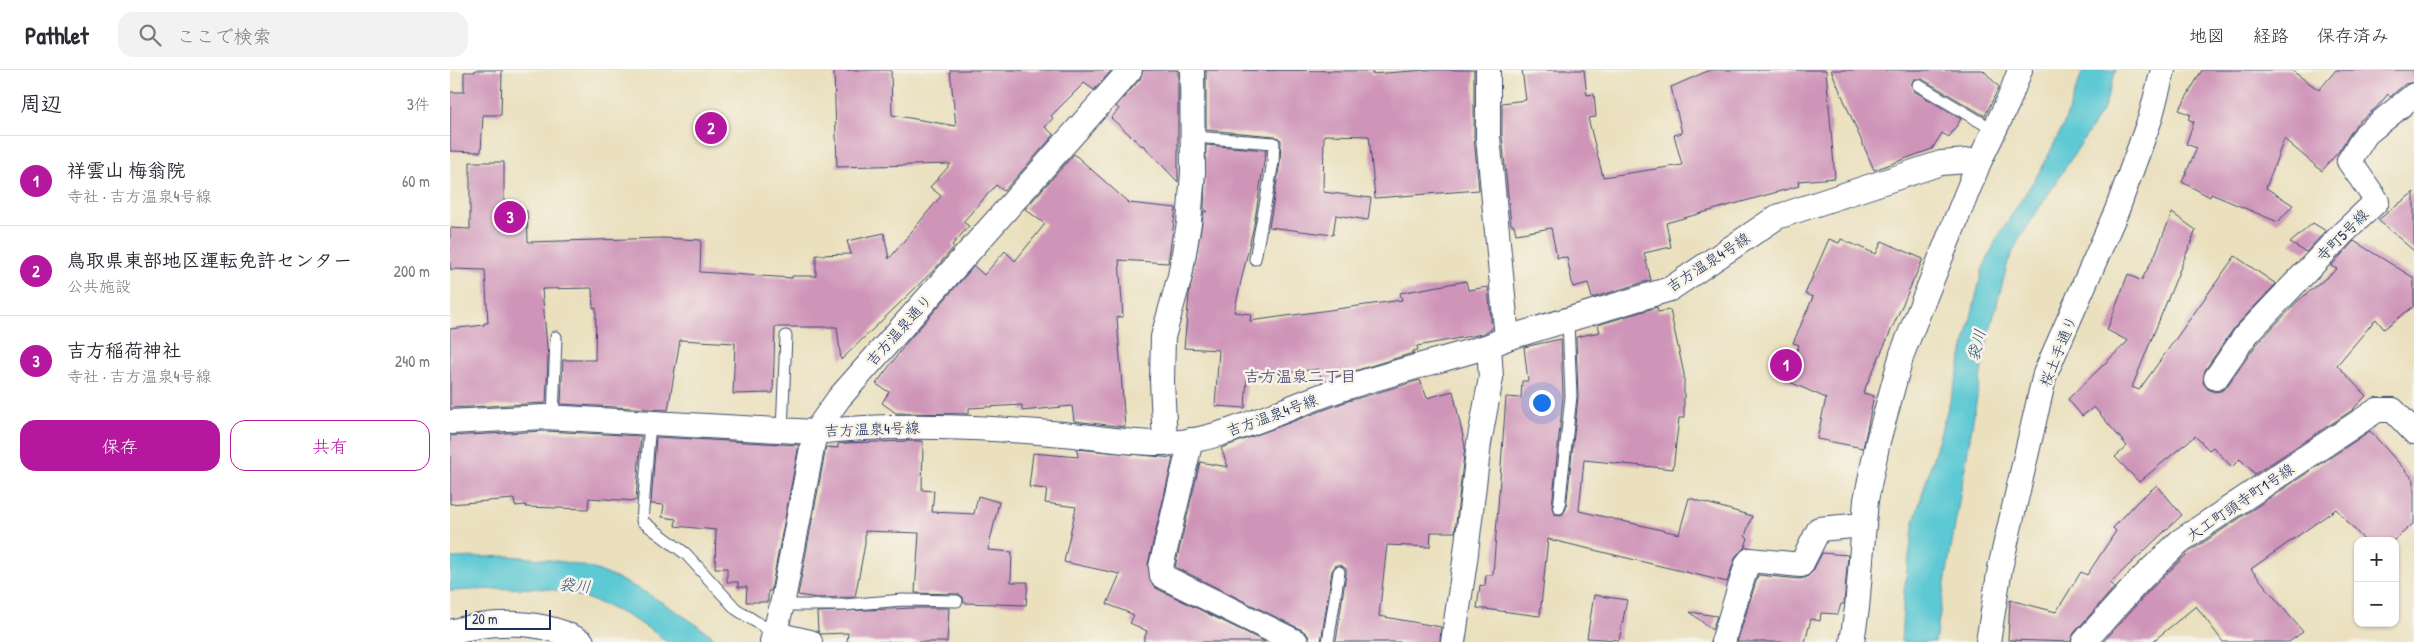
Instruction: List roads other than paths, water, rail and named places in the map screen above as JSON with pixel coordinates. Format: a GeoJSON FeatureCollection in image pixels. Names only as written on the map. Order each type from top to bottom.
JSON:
{"type":"FeatureCollection","features":[{"type":"Feature","properties":{"kind":"street","name":"吉方温泉通り"},"geometry":{"type":"LineString","coordinates":[[774,638],[815,432],[839,398],[1130,70]]}},
{"type":"Feature","properties":{"kind":"street"},"geometry":{"type":"LineString","coordinates":[[1164,444],[1163,337],[1180,276],[1189,223],[1194,136],[1192,70]]}},
{"type":"Feature","properties":{"kind":"street"},"geometry":{"type":"LineString","coordinates":[[1453,642],[1479,443],[1498,342],[1488,137],[1488,70]]}},
{"type":"Feature","properties":{"kind":"street"},"geometry":{"type":"LineString","coordinates":[[1852,642],[1858,608],[1866,500],[1878,441],[1902,354],[1980,160],[2020,70]]}},
{"type":"Feature","properties":{"kind":"street","name":"桜土手通り"},"geometry":{"type":"LineString","coordinates":[[1988,642],[2000,568],[2045,374],[2117,210],[2150,120],[2163,70]]}},
{"type":"Feature","properties":{"kind":"street","name":"寺町5号線"},"geometry":{"type":"LineString","coordinates":[[2216,378],[2246,336],[2342,234],[2376,202],[2348,162],[2366,134],[2414,95]]}},
{"type":"Feature","properties":{"kind":"street","name":"吉方温泉4号線"},"geometry":{"type":"LineString","coordinates":[[450,422],[553,418],[815,432],[855,428],[924,427],[1061,434],[1164,444],[1191,440],[1217,435],[1344,388],[1670,289],[1777,217],[1940,163],[1980,160]]}},
{"type":"Feature","properties":{"kind":"street","name":"大工町頭寺町1号線"},"geometry":{"type":"LineString","coordinates":[[2084,642],[2139,581],[2180,541],[2377,410],[2393,410],[2414,432]]}},
{"type":"Feature","properties":{"kind":"street"},"geometry":{"type":"LineString","coordinates":[[1191,440],[1178,504],[1161,567],[1162,576],[1296,642]]}},
{"type":"Feature","properties":{"kind":"street"},"geometry":{"type":"LineString","coordinates":[[1723,642],[1747,564],[1750,560],[1801,565],[1819,529],[1864,525]]}},
{"type":"Feature","properties":{"kind":"street"},"geometry":{"type":"LineString","coordinates":[[450,632],[472,626],[502,623],[564,632],[582,642]]}},
{"type":"Feature","properties":{"kind":"street"},"geometry":{"type":"LineString","coordinates":[[774,638],[810,642]]}},
{"type":"Feature","properties":{"kind":"lane"},"geometry":{"type":"LineString","coordinates":[[1918,85],[1994,130]]}},
{"type":"Feature","properties":{"kind":"lane"},"geometry":{"type":"LineString","coordinates":[[1194,136],[1274,143],[1273,162],[1255,259]]}},
{"type":"Feature","properties":{"kind":"lane"},"geometry":{"type":"LineString","coordinates":[[1559,508],[1571,396],[1568,321]]}},
{"type":"Feature","properties":{"kind":"lane"},"geometry":{"type":"LineString","coordinates":[[782,430],[786,336]]}},
{"type":"Feature","properties":{"kind":"lane"},"geometry":{"type":"LineString","coordinates":[[553,418],[556,337]]}},
{"type":"Feature","properties":{"kind":"lane"},"geometry":{"type":"LineString","coordinates":[[650,423],[642,521],[686,554],[736,609],[774,638]]}},
{"type":"Feature","properties":{"kind":"lane"},"geometry":{"type":"LineString","coordinates":[[1328,642],[1339,572]]}},
{"type":"Feature","properties":{"kind":"lane"},"geometry":{"type":"LineString","coordinates":[[782,605],[844,605],[902,600],[957,602]]}},
{"type":"Feature","properties":{"kind":"water","name":"袋川"},"geometry":{"type":"Polygon","coordinates":[[[2083,70],[2116,70],[2104,108],[2018,241],[2008,262],[1985,350],[1935,642],[1901,642],[1904,591],[1914,522],[1957,377],[1982,271],[1997,238],[2043,166],[2063,126],[2083,70]]]}},
{"type":"Feature","properties":{"kind":"water","name":"袋川"},"geometry":{"type":"Polygon","coordinates":[[[509,556],[572,563],[622,580],[666,605],[720,642],[667,642],[626,615],[594,601],[561,591],[522,588],[450,591],[450,558],[509,556]]]}},
{"type":"Feature","properties":{"kind":"place","name":"鳥取県東部地区運転免許センター"},"geometry":{"type":"Point","coordinates":[711,128]}},
{"type":"Feature","properties":{"kind":"place","name":"吉方稲荷神社"},"geometry":{"type":"Point","coordinates":[510,217]}},
{"type":"Feature","properties":{"kind":"place","name":"祥雲山 梅翁院"},"geometry":{"type":"Point","coordinates":[1786,365]}},
{"type":"Feature","properties":{"kind":"district","name":"吉方温泉二丁目"},"geometry":{"type":"Point","coordinates":[1300,376]}}]}
